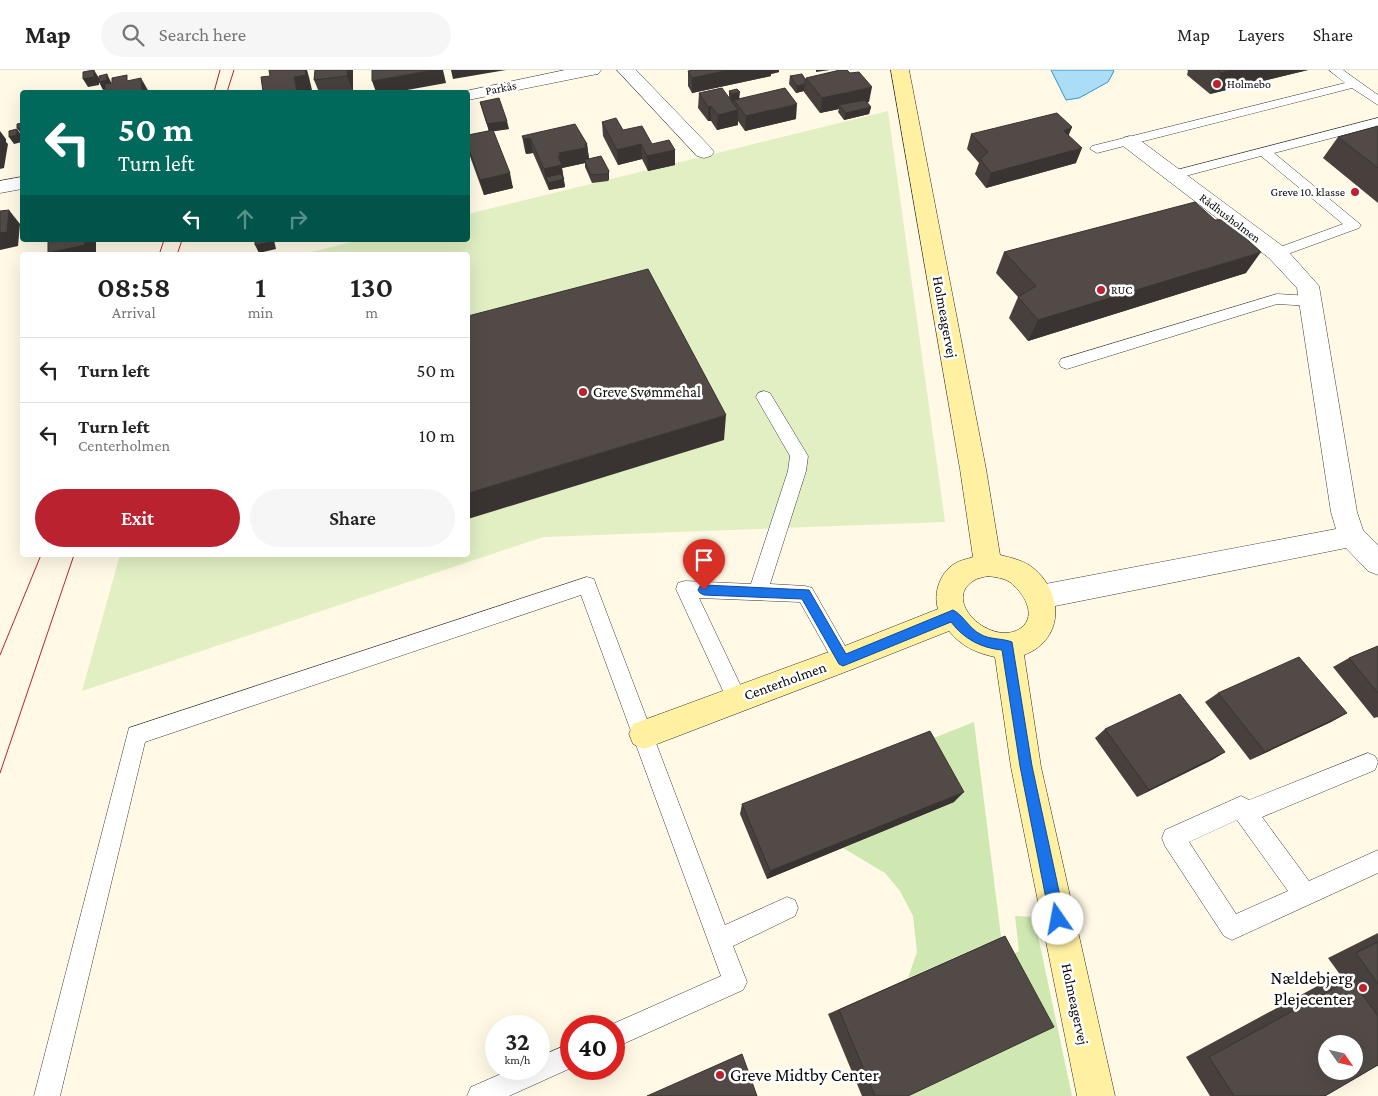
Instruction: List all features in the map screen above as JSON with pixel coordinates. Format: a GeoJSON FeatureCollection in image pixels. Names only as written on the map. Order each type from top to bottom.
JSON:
{"type":"FeatureCollection","features":[{"type":"Feature","properties":{"kind":"street","name":"Parkås"},"geometry":{"type":"LineString","coordinates":[[470,95],[592,70]]}},
{"type":"Feature","properties":{"kind":"street"},"geometry":{"type":"LineString","coordinates":[[626,70],[704,152]]}},
{"type":"Feature","properties":{"kind":"street","name":"Holmeagervej"},"geometry":{"type":"LineString","coordinates":[[900,70],[973,468],[988,564]]}},
{"type":"Feature","properties":{"kind":"street","name":"Rådhusholmen"},"geometry":{"type":"LineString","coordinates":[[1130,142],[1277,253],[1308,286],[1344,512],[1351,536],[1378,563]]}},
{"type":"Feature","properties":{"kind":"street"},"geometry":{"type":"LineString","coordinates":[[0,187],[20,183]]}},
{"type":"Feature","properties":{"kind":"street"},"geometry":{"type":"LineString","coordinates":[[1040,597],[1322,544],[1351,536]]}},
{"type":"Feature","properties":{"kind":"street"},"geometry":{"type":"LineString","coordinates":[[988,564],[1018,573],[1031,584],[1040,597],[1043,610],[1041,623],[1034,635],[1022,642],[1008,646],[991,644],[976,638],[962,628],[953,616],[949,600],[951,586],[959,574],[972,567],[988,564]]}},
{"type":"Feature","properties":{"kind":"street","name":"Centerholmen"},"geometry":{"type":"LineString","coordinates":[[644,734],[843,660],[953,616]]}},
{"type":"Feature","properties":{"kind":"street","name":"Holmeagervej"},"geometry":{"type":"LineString","coordinates":[[1008,646],[1026,766],[1096,1096]]}},
{"type":"Feature","properties":{"kind":"lane"},"geometry":{"type":"LineString","coordinates":[[1335,70],[1378,101]]}},
{"type":"Feature","properties":{"kind":"lane"},"geometry":{"type":"LineString","coordinates":[[1097,150],[1354,84]]}},
{"type":"Feature","properties":{"kind":"lane"},"geometry":{"type":"LineString","coordinates":[[1174,175],[1378,122]]}},
{"type":"Feature","properties":{"kind":"lane"},"geometry":{"type":"LineString","coordinates":[[1264,152],[1354,225],[1277,253]]}},
{"type":"Feature","properties":{"kind":"lane"},"geometry":{"type":"LineString","coordinates":[[1067,363],[1278,299],[1311,301]]}},
{"type":"Feature","properties":{"kind":"lane"},"geometry":{"type":"LineString","coordinates":[[758,592],[797,471],[799,456],[764,397]]}},
{"type":"Feature","properties":{"kind":"lane"},"geometry":{"type":"LineString","coordinates":[[47,1096],[136,735],[587,585],[735,982],[625,1031]]}},
{"type":"Feature","properties":{"kind":"lane"},"geometry":{"type":"LineString","coordinates":[[737,699],[686,589],[805,594],[843,660]]}},
{"type":"Feature","properties":{"kind":"lane"},"geometry":{"type":"LineString","coordinates":[[1245,814],[1368,763]]}},
{"type":"Feature","properties":{"kind":"lane"},"geometry":{"type":"LineString","coordinates":[[1304,894],[1241,807],[1173,838],[1232,928],[1378,860]]}},
{"type":"Feature","properties":{"kind":"lane"},"geometry":{"type":"LineString","coordinates":[[720,940],[786,908]]}},
{"type":"Feature","properties":{"kind":"lane"},"geometry":{"type":"LineString","coordinates":[[480,1096],[560,1060]]}},
{"type":"Feature","properties":{"kind":"green space"},"geometry":{"type":"Polygon","coordinates":[[[888,111],[945,522],[543,537],[82,691],[119,557],[470,557],[470,252],[311,252],[352,242],[470,242],[470,214],[888,111]]]}},
{"type":"Feature","properties":{"kind":"green space"},"geometry":{"type":"Polygon","coordinates":[[[974,722],[1002,944],[983,945],[908,978],[917,952],[913,916],[900,891],[885,873],[843,848],[953,802],[921,743],[974,722]]]}},
{"type":"Feature","properties":{"kind":"green space"},"geometry":{"type":"Polygon","coordinates":[[[1015,916],[1034,917],[1072,1096],[887,1096],[994,966],[1019,951],[1015,916]]]}},
{"type":"Feature","properties":{"kind":"water"},"geometry":{"type":"Polygon","coordinates":[[[1051,70],[1114,71],[1108,82],[1079,98],[1066,100],[1051,70]]]}},
{"type":"Feature","properties":{"kind":"building"},"geometry":{"type":"Polygon","coordinates":[[[94,70],[94,77],[83,79],[83,72],[94,70]]]}},
{"type":"Feature","properties":{"kind":"building"},"geometry":{"type":"Polygon","coordinates":[[[269,70],[305,70],[306,75],[294,77],[297,90],[263,90],[261,77],[270,76],[269,70]]]}},
{"type":"Feature","properties":{"kind":"building"},"geometry":{"type":"Polygon","coordinates":[[[315,70],[348,70],[347,76],[314,80],[315,70]]]}},
{"type":"Feature","properties":{"kind":"building"},"geometry":{"type":"Polygon","coordinates":[[[372,70],[433,70],[372,81],[372,70]]]}},
{"type":"Feature","properties":{"kind":"building"},"geometry":{"type":"Polygon","coordinates":[[[729,70],[692,78],[688,71],[729,70]]]}},
{"type":"Feature","properties":{"kind":"building"},"geometry":{"type":"Polygon","coordinates":[[[847,70],[850,73],[859,72],[872,87],[822,98],[806,78],[847,70]]]}},
{"type":"Feature","properties":{"kind":"building"},"geometry":{"type":"Polygon","coordinates":[[[1218,70],[1232,70],[1221,73],[1218,70]]]}},
{"type":"Feature","properties":{"kind":"building"},"geometry":{"type":"Polygon","coordinates":[[[107,74],[107,80],[99,82],[99,76],[107,74]]]}},
{"type":"Feature","properties":{"kind":"building"},"geometry":{"type":"Polygon","coordinates":[[[802,74],[805,84],[797,86],[790,76],[802,74]]]}},
{"type":"Feature","properties":{"kind":"building"},"geometry":{"type":"Polygon","coordinates":[[[127,75],[127,81],[141,78],[142,90],[105,90],[105,84],[112,83],[112,78],[127,75]]]}},
{"type":"Feature","properties":{"kind":"building"},"geometry":{"type":"Polygon","coordinates":[[[722,88],[738,110],[718,115],[711,106],[708,107],[699,93],[722,88]]]}},
{"type":"Feature","properties":{"kind":"building"},"geometry":{"type":"Polygon","coordinates":[[[785,88],[797,104],[746,116],[734,100],[785,88]]]}},
{"type":"Feature","properties":{"kind":"building"},"geometry":{"type":"Polygon","coordinates":[[[737,89],[740,92],[731,94],[729,91],[737,89]]]}},
{"type":"Feature","properties":{"kind":"building"},"geometry":{"type":"Polygon","coordinates":[[[499,98],[507,121],[487,124],[480,102],[499,98]]]}},
{"type":"Feature","properties":{"kind":"building"},"geometry":{"type":"Polygon","coordinates":[[[865,100],[871,107],[846,113],[839,105],[865,100]]]}},
{"type":"Feature","properties":{"kind":"building"},"geometry":{"type":"Polygon","coordinates":[[[1057,113],[1072,127],[1064,131],[1082,148],[991,173],[980,159],[988,152],[971,134],[1057,113]]]}},
{"type":"Feature","properties":{"kind":"building"},"geometry":{"type":"Polygon","coordinates":[[[616,118],[623,130],[642,126],[652,144],[669,140],[675,150],[647,156],[641,144],[617,150],[602,122],[616,118]]]}},
{"type":"Feature","properties":{"kind":"building"},"geometry":{"type":"Polygon","coordinates":[[[575,124],[587,144],[585,144],[586,148],[559,153],[561,156],[558,156],[562,165],[544,169],[530,138],[524,139],[522,136],[575,124]]]}},
{"type":"Feature","properties":{"kind":"building"},"geometry":{"type":"Polygon","coordinates":[[[1378,126],[1378,168],[1338,137],[1378,126]]]}},
{"type":"Feature","properties":{"kind":"building"},"geometry":{"type":"Polygon","coordinates":[[[17,129],[17,135],[9,137],[9,131],[17,129]]]}},
{"type":"Feature","properties":{"kind":"building"},"geometry":{"type":"Polygon","coordinates":[[[493,130],[510,173],[480,180],[470,152],[470,135],[493,130]]]}},
{"type":"Feature","properties":{"kind":"building"},"geometry":{"type":"Polygon","coordinates":[[[601,156],[609,171],[608,174],[591,175],[584,160],[601,156]]]}},
{"type":"Feature","properties":{"kind":"building"},"geometry":{"type":"Polygon","coordinates":[[[561,174],[564,179],[548,183],[546,177],[561,174]]]}},
{"type":"Feature","properties":{"kind":"building","name":"RUC"},"geometry":{"type":"Polygon","coordinates":[[[1195,202],[1215,220],[1225,219],[1261,252],[1038,320],[1018,297],[1036,286],[1004,252],[1195,202]]]}},
{"type":"Feature","properties":{"kind":"building"},"geometry":{"type":"Polygon","coordinates":[[[9,210],[7,232],[0,233],[0,211],[9,210]]]}},
{"type":"Feature","properties":{"kind":"building"},"geometry":{"type":"Polygon","coordinates":[[[48,242],[85,242],[85,245],[48,252],[48,242]]]}},
{"type":"Feature","properties":{"kind":"building"},"geometry":{"type":"Polygon","coordinates":[[[255,242],[272,242],[255,245],[255,242]]]}},
{"type":"Feature","properties":{"kind":"building","name":"Greve Svømmehal"},"geometry":{"type":"Polygon","coordinates":[[[648,269],[726,415],[470,492],[470,315],[648,269]]]}},
{"type":"Feature","properties":{"kind":"building"},"geometry":{"type":"Polygon","coordinates":[[[1378,646],[1378,693],[1349,658],[1378,646]]]}},
{"type":"Feature","properties":{"kind":"building"},"geometry":{"type":"Polygon","coordinates":[[[1299,657],[1347,713],[1265,752],[1218,693],[1299,657]]]}},
{"type":"Feature","properties":{"kind":"building"},"geometry":{"type":"Polygon","coordinates":[[[1180,694],[1225,752],[1149,790],[1105,729],[1180,694]]]}},
{"type":"Feature","properties":{"kind":"building"},"geometry":{"type":"Polygon","coordinates":[[[930,731],[964,792],[770,871],[742,804],[930,731]]]}},
{"type":"Feature","properties":{"kind":"building"},"geometry":{"type":"Polygon","coordinates":[[[1005,936],[1054,1027],[908,1096],[875,1096],[839,1010],[1005,936]]]}},
{"type":"Feature","properties":{"kind":"building"},"geometry":{"type":"Polygon","coordinates":[[[1378,942],[1378,984],[1356,953],[1378,942]]]}},
{"type":"Feature","properties":{"kind":"building"},"geometry":{"type":"Polygon","coordinates":[[[1351,979],[1378,1016],[1378,1065],[1363,1074],[1363,1035],[1318,1035],[1318,1080],[1352,1080],[1325,1096],[1234,1096],[1209,1057],[1351,979]]]}},
{"type":"Feature","properties":{"kind":"building","name":"Greve Midtby Center"},"geometry":{"type":"Polygon","coordinates":[[[742,1054],[757,1096],[647,1096],[742,1054]]]}},
{"type":"Feature","properties":{"kind":"tram line"},"geometry":{"type":"LineString","coordinates":[[215,90],[220,70]]}},
{"type":"Feature","properties":{"kind":"tram line"},"geometry":{"type":"LineString","coordinates":[[228,90],[234,70]]}},
{"type":"Feature","properties":{"kind":"tram line"},"geometry":{"type":"LineString","coordinates":[[160,252],[163,242]]}},
{"type":"Feature","properties":{"kind":"tram line"},"geometry":{"type":"LineString","coordinates":[[178,252],[181,242]]}},
{"type":"Feature","properties":{"kind":"tram line"},"geometry":{"type":"LineString","coordinates":[[0,655],[40,557]]}},
{"type":"Feature","properties":{"kind":"tram line"},"geometry":{"type":"LineString","coordinates":[[0,773],[73,557]]}},
{"type":"Feature","properties":{"kind":"place","name":"Holmebo"},"geometry":{"type":"Point","coordinates":[1217,84]}},
{"type":"Feature","properties":{"kind":"place","name":"Greve 10. klasse"},"geometry":{"type":"Point","coordinates":[1355,192]}},
{"type":"Feature","properties":{"kind":"place","name":"RUC"},"geometry":{"type":"Point","coordinates":[1101,290]}},
{"type":"Feature","properties":{"kind":"place","name":"Greve Svømmehal"},"geometry":{"type":"Point","coordinates":[583,392]}},
{"type":"Feature","properties":{"kind":"place","name":"Nældebjerg Plejecenter"},"geometry":{"type":"Point","coordinates":[1363,988]}},
{"type":"Feature","properties":{"kind":"place","name":"Greve Midtby Center"},"geometry":{"type":"Point","coordinates":[720,1075]}},
{"type":"Feature","properties":{"kind":"route"},"geometry":{"type":"LineString","coordinates":[[704,590],[805,594],[843,660],[953,616],[962,628],[976,638],[991,644],[1008,646],[1026,766],[1058,919]]}}]}
